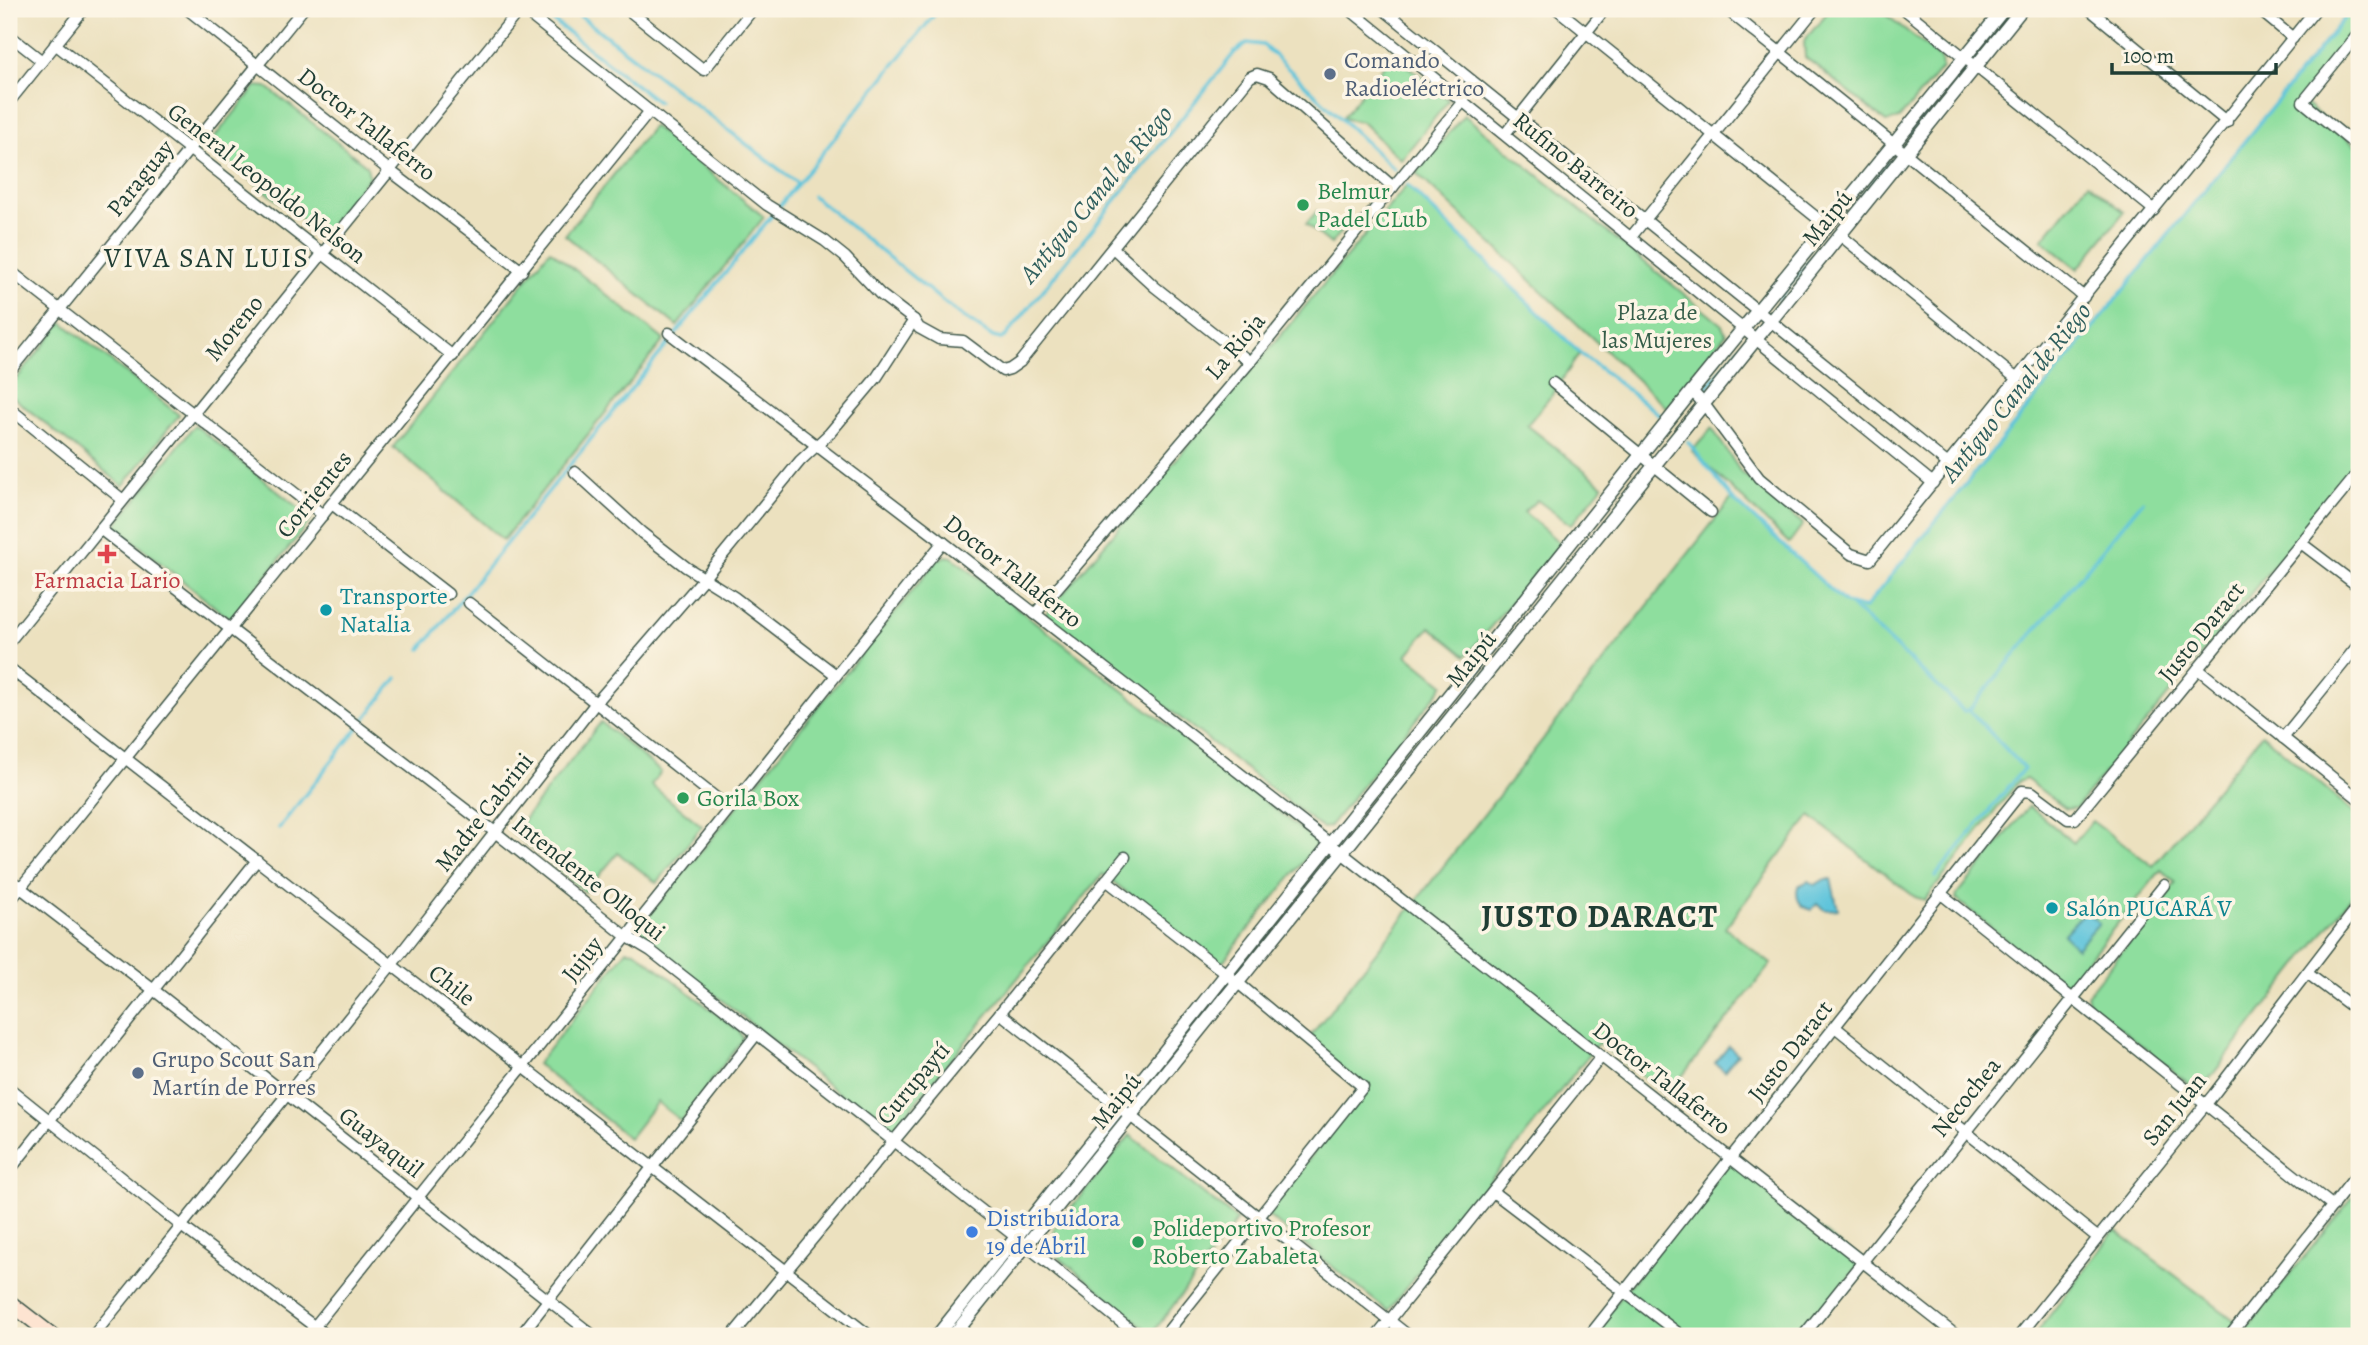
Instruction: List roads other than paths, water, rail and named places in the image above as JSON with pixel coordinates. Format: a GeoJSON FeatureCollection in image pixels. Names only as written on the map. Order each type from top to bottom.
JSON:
{"type":"FeatureCollection","features":[{"type":"Feature","properties":{"kind":"main road"},"geometry":{"type":"LineString","coordinates":[[9,1302],[52,1336]]}},
{"type":"Feature","properties":{"kind":"street"},"geometry":{"type":"LineString","coordinates":[[9,102],[84,9]]}},
{"type":"Feature","properties":{"kind":"street","name":"Doctor Tallaferro"},"geometry":{"type":"LineString","coordinates":[[187,9],[389,170],[522,271]]}},
{"type":"Feature","properties":{"kind":"street","name":"Paraguay"},"geometry":{"type":"LineString","coordinates":[[9,372],[303,9]]}},
{"type":"Feature","properties":{"kind":"street"},"geometry":{"type":"LineString","coordinates":[[521,9],[770,207],[825,241],[845,257],[880,294],[914,320],[919,328],[939,339],[962,341],[1003,371],[1020,362],[1250,77],[1257,74],[1269,78],[1393,187]]}},
{"type":"Feature","properties":{"kind":"street","name":"Moreno"},"geometry":{"type":"LineString","coordinates":[[9,642],[521,9]]}},
{"type":"Feature","properties":{"kind":"street"},"geometry":{"type":"LineString","coordinates":[[626,9],[704,70],[754,9]]}},
{"type":"Feature","properties":{"kind":"street","name":"Rufino Barreiro"},"geometry":{"type":"LineString","coordinates":[[1349,9],[1757,338]]}},
{"type":"Feature","properties":{"kind":"street"},"geometry":{"type":"LineString","coordinates":[[1557,9],[1827,226]]}},
{"type":"Feature","properties":{"kind":"street"},"geometry":{"type":"LineString","coordinates":[[1505,134],[1605,9]]}},
{"type":"Feature","properties":{"kind":"street"},"geometry":{"type":"LineString","coordinates":[[1726,9],[2084,297]]}},
{"type":"Feature","properties":{"kind":"street"},"geometry":{"type":"LineString","coordinates":[[1631,237],[1815,9]]}},
{"type":"Feature","properties":{"kind":"street"},"geometry":{"type":"LineString","coordinates":[[1904,9],[2154,210]]}},
{"type":"Feature","properties":{"kind":"street","name":"Maipú"},"geometry":{"type":"LineString","coordinates":[[1125,1113],[1226,975],[1330,844],[1692,391],[2004,9]]}},
{"type":"Feature","properties":{"kind":"street","name":"Maipú"},"geometry":{"type":"LineString","coordinates":[[953,1336],[1022,1242],[1125,1113],[1238,983],[2022,9]]}},
{"type":"Feature","properties":{"kind":"street"},"geometry":{"type":"LineString","coordinates":[[2089,9],[2227,122]]}},
{"type":"Feature","properties":{"kind":"street"},"geometry":{"type":"LineString","coordinates":[[2258,9],[2293,38]]}},
{"type":"Feature","properties":{"kind":"street"},"geometry":{"type":"LineString","coordinates":[[1692,391],[1759,478],[1851,554],[1870,559],[2316,9]]}},
{"type":"Feature","properties":{"kind":"street"},"geometry":{"type":"LineString","coordinates":[[1373,28],[1386,10]]}},
{"type":"Feature","properties":{"kind":"street","name":"Rufino Barreiro"},"geometry":{"type":"LineString","coordinates":[[1386,10],[1771,321]]}},
{"type":"Feature","properties":{"kind":"street"},"geometry":{"type":"LineString","coordinates":[[2359,33],[2303,102],[2359,148]]}},
{"type":"Feature","properties":{"kind":"street"},"geometry":{"type":"LineString","coordinates":[[9,35],[42,61]]}},
{"type":"Feature","properties":{"kind":"street","name":"General Leopoldo Nelson"},"geometry":{"type":"LineString","coordinates":[[55,44],[453,356]]}},
{"type":"Feature","properties":{"kind":"street","name":"La Rioja"},"geometry":{"type":"LineString","coordinates":[[1035,614],[1250,362],[1464,100]]}},
{"type":"Feature","properties":{"kind":"street","name":"Corrientes"},"geometry":{"type":"LineString","coordinates":[[9,902],[650,111]]}},
{"type":"Feature","properties":{"kind":"street"},"geometry":{"type":"LineString","coordinates":[[1840,235],[2017,379]]}},
{"type":"Feature","properties":{"kind":"street"},"geometry":{"type":"LineString","coordinates":[[1113,248],[1155,287],[1250,362]]}},
{"type":"Feature","properties":{"kind":"street"},"geometry":{"type":"LineString","coordinates":[[9,270],[323,515]]}},
{"type":"Feature","properties":{"kind":"street","name":"Madre Cabrini"},"geometry":{"type":"LineString","coordinates":[[93,1336],[392,965],[595,704],[800,461],[817,447],[877,377],[914,320]]}},
{"type":"Feature","properties":{"kind":"street"},"geometry":{"type":"LineString","coordinates":[[1771,321],[1948,464]]}},
{"type":"Feature","properties":{"kind":"street","name":"Doctor Tallaferro"},"geometry":{"type":"LineString","coordinates":[[669,333],[943,542],[1957,1336]]}},
{"type":"Feature","properties":{"kind":"street"},"geometry":{"type":"LineString","coordinates":[[1757,338],[1933,483]]}},
{"type":"Feature","properties":{"kind":"street"},"geometry":{"type":"LineString","coordinates":[[1553,383],[1711,512]]}},
{"type":"Feature","properties":{"kind":"street"},"geometry":{"type":"LineString","coordinates":[[9,408],[123,499]]}},
{"type":"Feature","properties":{"kind":"street"},"geometry":{"type":"LineString","coordinates":[[575,472],[642,533],[703,579],[734,597],[836,676]]}},
{"type":"Feature","properties":{"kind":"street","name":"Justo Daract"},"geometry":{"type":"LineString","coordinates":[[1589,1336],[2022,791],[2032,792],[2068,819],[2075,820],[2359,472]]}},
{"type":"Feature","properties":{"kind":"street"},"geometry":{"type":"LineString","coordinates":[[332,504],[448,594]]}},
{"type":"Feature","properties":{"kind":"street","name":"Intendente Olloqui"},"geometry":{"type":"LineString","coordinates":[[100,529],[626,936],[650,951],[1138,1336]]}},
{"type":"Feature","properties":{"kind":"street","name":"Jujuy"},"geometry":{"type":"LineString","coordinates":[[307,1336],[943,542]]}},
{"type":"Feature","properties":{"kind":"street"},"geometry":{"type":"LineString","coordinates":[[2301,543],[2359,587]]}},
{"type":"Feature","properties":{"kind":"street"},"geometry":{"type":"LineString","coordinates":[[1539,582],[1552,593]]}},
{"type":"Feature","properties":{"kind":"street"},"geometry":{"type":"LineString","coordinates":[[469,603],[729,808]]}},
{"type":"Feature","properties":{"kind":"street"},"geometry":{"type":"LineString","coordinates":[[2283,738],[2359,644]]}},
{"type":"Feature","properties":{"kind":"street","name":"Chile"},"geometry":{"type":"LineString","coordinates":[[9,668],[870,1336]]}},
{"type":"Feature","properties":{"kind":"street"},"geometry":{"type":"LineString","coordinates":[[2198,669],[2359,799]]}},
{"type":"Feature","properties":{"kind":"street"},"geometry":{"type":"LineString","coordinates":[[1436,712],[1448,722]]}},
{"type":"Feature","properties":{"kind":"street","name":"Curupaytí"},"geometry":{"type":"LineString","coordinates":[[733,1336],[1125,857]]}},
{"type":"Feature","properties":{"kind":"street"},"geometry":{"type":"LineString","coordinates":[[9,1171],[257,860]]}},
{"type":"Feature","properties":{"kind":"street","name":"Guayaquil"},"geometry":{"type":"LineString","coordinates":[[9,879],[594,1336]]}},
{"type":"Feature","properties":{"kind":"street"},"geometry":{"type":"LineString","coordinates":[[1106,880],[1238,983],[1363,1087],[1164,1336]]}},
{"type":"Feature","properties":{"kind":"street","name":"Necochea"},"geometry":{"type":"LineString","coordinates":[[1803,1336],[2164,886]]}},
{"type":"Feature","properties":{"kind":"street"},"geometry":{"type":"LineString","coordinates":[[1940,894],[2333,1206]]}},
{"type":"Feature","properties":{"kind":"street","name":"San Juan"},"geometry":{"type":"LineString","coordinates":[[2019,1336],[2206,1105],[2359,905]]}},
{"type":"Feature","properties":{"kind":"street"},"geometry":{"type":"LineString","coordinates":[[2307,972],[2359,1012]]}},
{"type":"Feature","properties":{"kind":"street"},"geometry":{"type":"LineString","coordinates":[[1000,1013],[1409,1336]]}},
{"type":"Feature","properties":{"kind":"street"},"geometry":{"type":"LineString","coordinates":[[1835,1027],[2097,1237]]}},
{"type":"Feature","properties":{"kind":"street"},"geometry":{"type":"LineString","coordinates":[[520,1336],[756,1035]]}},
{"type":"Feature","properties":{"kind":"street"},"geometry":{"type":"LineString","coordinates":[[1377,1336],[1601,1057]]}},
{"type":"Feature","properties":{"kind":"street"},"geometry":{"type":"LineString","coordinates":[[9,1088],[180,1225],[327,1336]]}},
{"type":"Feature","properties":{"kind":"street"},"geometry":{"type":"LineString","coordinates":[[2232,1333],[2359,1172]]}},
{"type":"Feature","properties":{"kind":"street"},"geometry":{"type":"LineString","coordinates":[[1493,1192],[1682,1336]]}},
{"type":"Feature","properties":{"kind":"street","name":"Maipú"},"geometry":{"type":"LineString","coordinates":[[937,1336],[1022,1242]]}},
{"type":"Feature","properties":{"kind":"water"},"geometry":{"type":"Polygon","coordinates":[[[1825,879],[1831,879],[1838,909],[1825,910],[1818,903],[1811,910],[1803,906],[1797,894],[1798,886],[1809,881],[1815,885],[1825,879]]]}},
{"type":"Feature","properties":{"kind":"water"},"geometry":{"type":"Polygon","coordinates":[[[2085,911],[2099,923],[2077,948],[2063,935],[2085,911]]]}},
{"type":"Feature","properties":{"kind":"water"},"geometry":{"type":"Polygon","coordinates":[[[1729,1046],[1738,1054],[1724,1071],[1715,1063],[1729,1046]]]}},
{"type":"Feature","properties":{"kind":"waterway"},"geometry":{"type":"LineString","coordinates":[[538,9],[658,102]]}},
{"type":"Feature","properties":{"kind":"waterway","name":"Antiguo Canal de Riego"},"geometry":{"type":"LineString","coordinates":[[571,9],[797,183]]}},
{"type":"Feature","properties":{"kind":"waterway"},"geometry":{"type":"LineString","coordinates":[[421,649],[939,9]]}},
{"type":"Feature","properties":{"kind":"waterway"},"geometry":{"type":"LineString","coordinates":[[1985,42],[2012,9]]}},
{"type":"Feature","properties":{"kind":"waterway","name":"Antiguo Canal de Riego"},"geometry":{"type":"LineString","coordinates":[[1688,442],[1732,498],[1845,603],[1865,608],[2352,9]]}},
{"type":"Feature","properties":{"kind":"waterway","name":"Antiguo Canal de Riego"},"geometry":{"type":"LineString","coordinates":[[813,196],[956,312],[993,337],[1001,339],[1235,52],[1247,43],[1263,45],[1394,169]]}},
{"type":"Feature","properties":{"kind":"waterway"},"geometry":{"type":"LineString","coordinates":[[1911,134],[1956,78]]}},
{"type":"Feature","properties":{"kind":"waterway"},"geometry":{"type":"LineString","coordinates":[[1778,300],[1888,163]]}},
{"type":"Feature","properties":{"kind":"waterway","name":"Antiguo Canal de Riego"},"geometry":{"type":"LineString","coordinates":[[1407,185],[1580,353],[1661,416]]}},
{"type":"Feature","properties":{"kind":"waterway"},"geometry":{"type":"LineString","coordinates":[[1704,391],[1740,347]]}},
{"type":"Feature","properties":{"kind":"waterway"},"geometry":{"type":"LineString","coordinates":[[1969,710],[2143,501]]}},
{"type":"Feature","properties":{"kind":"waterway"},"geometry":{"type":"LineString","coordinates":[[1852,606],[1964,711],[1969,710],[2024,768],[1935,877]]}},
{"type":"Feature","properties":{"kind":"waterway"},"geometry":{"type":"LineString","coordinates":[[279,828],[397,678]]}},
{"type":"Feature","properties":{"kind":"place","name":"Comando Radioeléctrico"},"geometry":{"type":"Point","coordinates":[1330,74]}},
{"type":"Feature","properties":{"kind":"place","name":"Belmur Padel CLub"},"geometry":{"type":"Point","coordinates":[1303,205]}},
{"type":"Feature","properties":{"kind":"place","name":"Farmacia Lario"},"geometry":{"type":"Point","coordinates":[107,554]}},
{"type":"Feature","properties":{"kind":"place","name":"Transporte Natalia"},"geometry":{"type":"Point","coordinates":[326,610]}},
{"type":"Feature","properties":{"kind":"place","name":"Gorila Box"},"geometry":{"type":"Point","coordinates":[683,798]}},
{"type":"Feature","properties":{"kind":"place","name":"Salón PUCARÁ V"},"geometry":{"type":"Point","coordinates":[2052,908]}},
{"type":"Feature","properties":{"kind":"place","name":"Grupo Scout San Martín de Porres"},"geometry":{"type":"Point","coordinates":[138,1073]}},
{"type":"Feature","properties":{"kind":"place","name":"Distribuidora 19 de Abril"},"geometry":{"type":"Point","coordinates":[972,1232]}},
{"type":"Feature","properties":{"kind":"place","name":"Polideportivo Profesor Roberto Zabaleta"},"geometry":{"type":"Point","coordinates":[1138,1242]}},
{"type":"Feature","properties":{"kind":"district","name":"VIVA SAN LUIS"},"geometry":{"type":"Point","coordinates":[207,258]}},
{"type":"Feature","properties":{"kind":"district","name":"JUSTO DARACT"},"geometry":{"type":"Point","coordinates":[1600,916]}},
{"type":"Feature","properties":{"kind":"park label","name":"Plaza de las Mujeres"},"geometry":{"type":"Point","coordinates":[1657,326]}}]}
